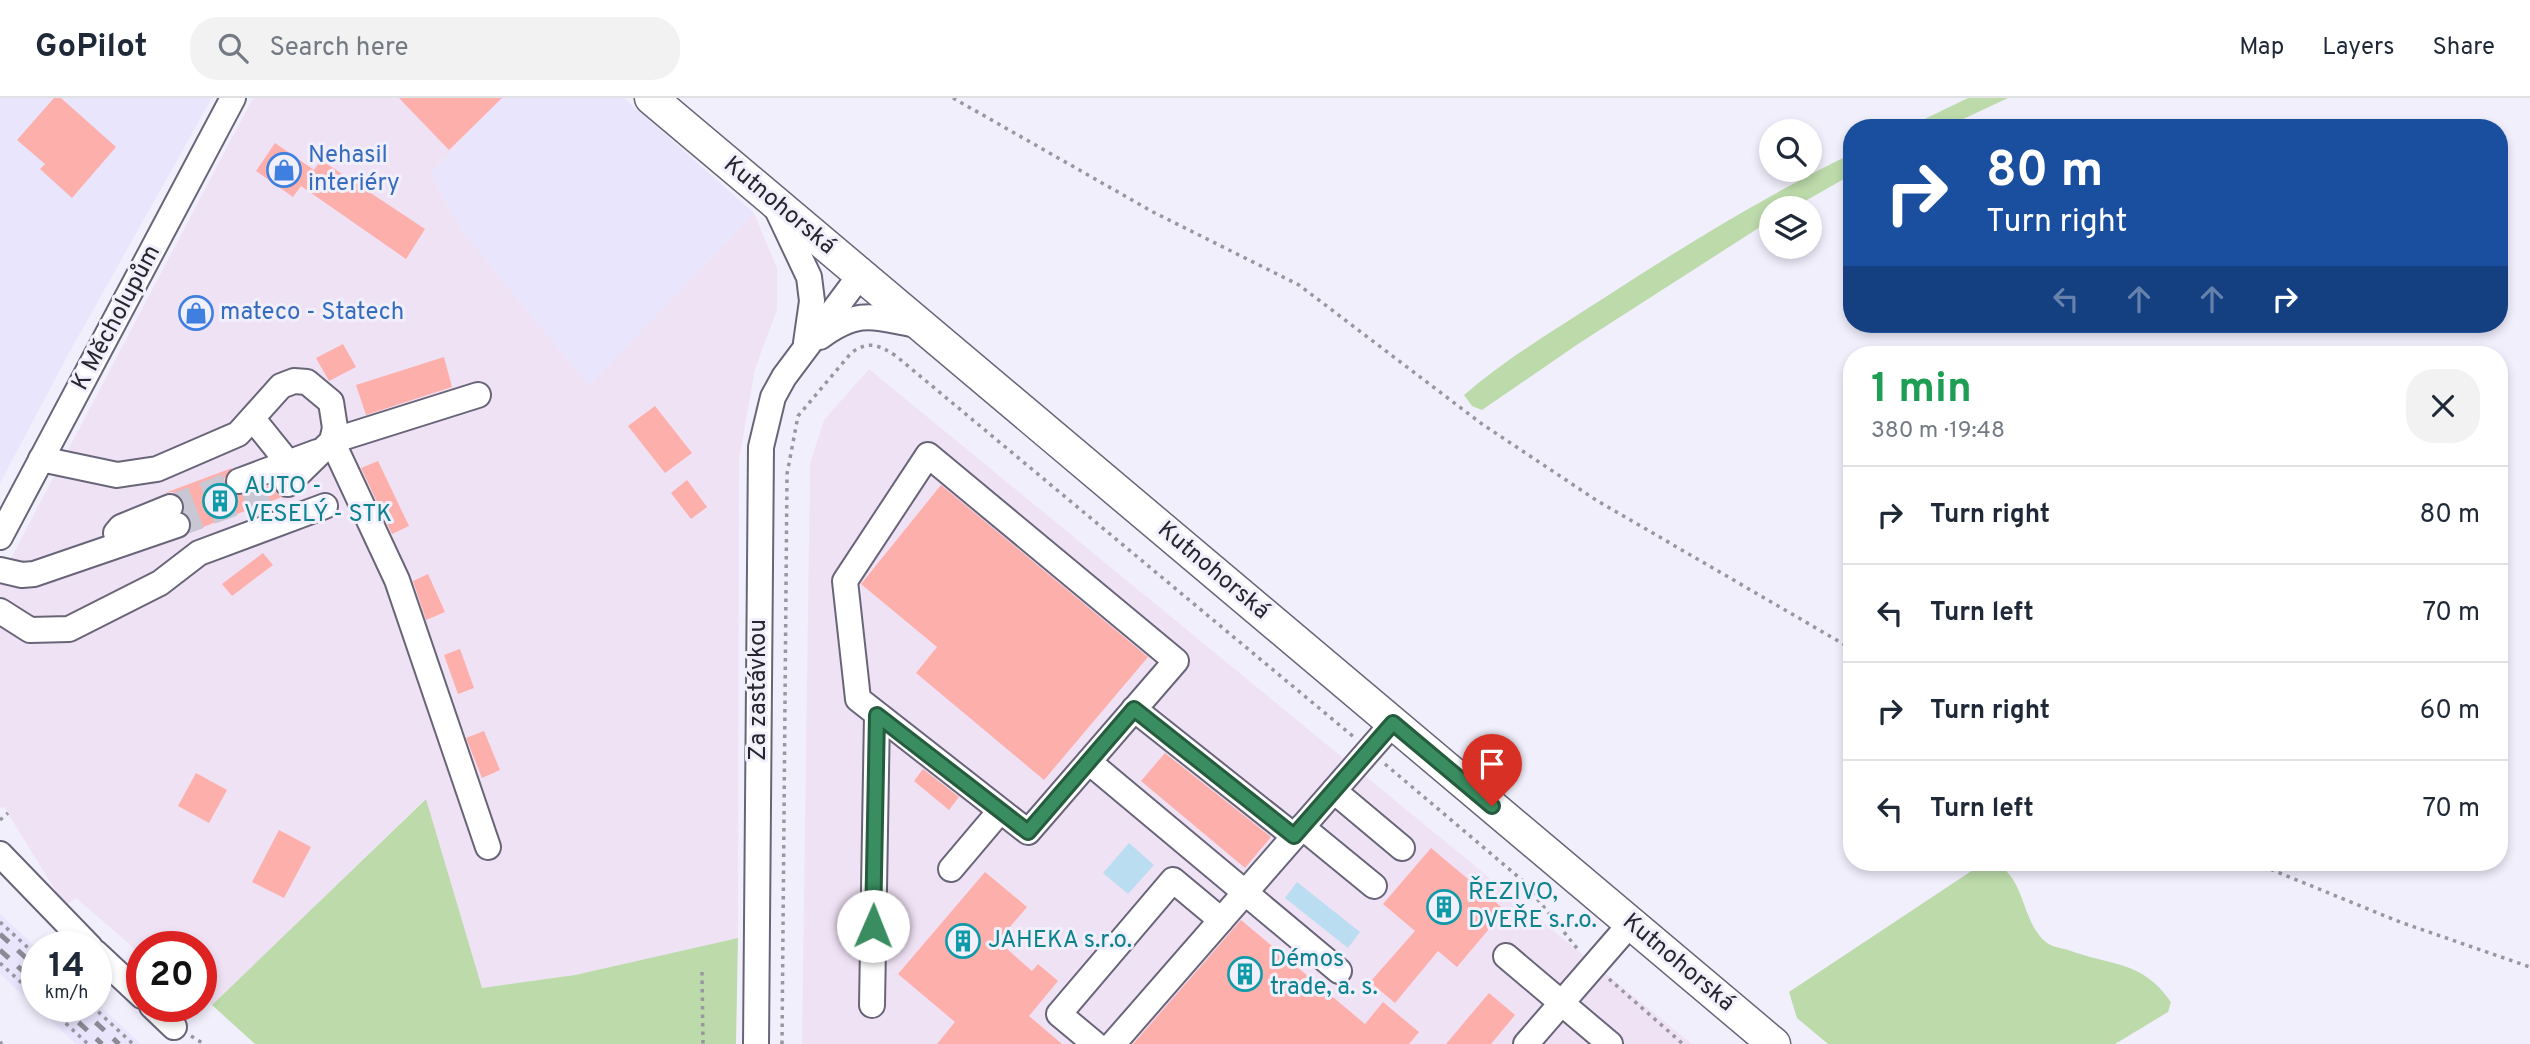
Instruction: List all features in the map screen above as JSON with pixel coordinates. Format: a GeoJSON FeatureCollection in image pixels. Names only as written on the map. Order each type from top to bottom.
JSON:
{"type":"FeatureCollection","features":[{"type":"Feature","properties":{"kind":"main road","name":"Kutnohorská"},"geometry":{"type":"LineString","coordinates":[[651,98],[1774,1044]]}},
{"type":"Feature","properties":{"kind":"street","name":"K Měcholupům"},"geometry":{"type":"LineString","coordinates":[[0,537],[233,98]]}},
{"type":"Feature","properties":{"kind":"street","name":"Za zastávkou"},"geometry":{"type":"LineString","coordinates":[[774,201],[809,277],[811,301],[805,348]]}},
{"type":"Feature","properties":{"kind":"street","name":"Za zastávkou"},"geometry":{"type":"LineString","coordinates":[[756,1044],[761,447],[773,397],[805,348],[861,274]]}},
{"type":"Feature","properties":{"kind":"street","name":"Za zastávkou"},"geometry":{"type":"LineString","coordinates":[[805,348],[843,320],[867,316],[922,326]]}},
{"type":"Feature","properties":{"kind":"street"},"geometry":{"type":"LineString","coordinates":[[41,460],[117,475],[136,474],[238,435],[281,386],[294,381],[307,382],[331,402],[335,416],[328,446],[288,484]]}},
{"type":"Feature","properties":{"kind":"street"},"geometry":{"type":"LineString","coordinates":[[239,481],[328,446],[478,394]]}},
{"type":"Feature","properties":{"kind":"street"},"geometry":{"type":"LineString","coordinates":[[253,419],[282,455]]}},
{"type":"Feature","properties":{"kind":"street"},"geometry":{"type":"LineString","coordinates":[[328,446],[397,580],[488,847]]}},
{"type":"Feature","properties":{"kind":"street"},"geometry":{"type":"LineString","coordinates":[[928,456],[1176,661],[1134,709],[1028,832],[858,699],[845,581],[928,456]]}},
{"type":"Feature","properties":{"kind":"street"},"geometry":{"type":"LineString","coordinates":[[0,611],[30,630],[69,629],[160,583],[199,553],[325,506]]}},
{"type":"Feature","properties":{"kind":"street"},"geometry":{"type":"LineString","coordinates":[[0,570],[22,575],[34,573],[104,547],[173,516]]}},
{"type":"Feature","properties":{"kind":"street"},"geometry":{"type":"LineString","coordinates":[[1134,709],[1374,886]]}},
{"type":"Feature","properties":{"kind":"street"},"geometry":{"type":"LineString","coordinates":[[872,1005],[877,715]]}},
{"type":"Feature","properties":{"kind":"street"},"geometry":{"type":"LineString","coordinates":[[1113,1044],[1393,723]]}},
{"type":"Feature","properties":{"kind":"street"},"geometry":{"type":"LineString","coordinates":[[1089,762],[1339,971]]}},
{"type":"Feature","properties":{"kind":"street"},"geometry":{"type":"LineString","coordinates":[[1334,791],[1402,848]]}},
{"type":"Feature","properties":{"kind":"street"},"geometry":{"type":"LineString","coordinates":[[951,869],[1000,811]]}},
{"type":"Feature","properties":{"kind":"street"},"geometry":{"type":"LineString","coordinates":[[0,854],[75,931]]}},
{"type":"Feature","properties":{"kind":"street"},"geometry":{"type":"LineString","coordinates":[[1095,1044],[1059,1013],[1173,880],[1221,920]]}},
{"type":"Feature","properties":{"kind":"street"},"geometry":{"type":"LineString","coordinates":[[1526,1044],[1631,923]]}},
{"type":"Feature","properties":{"kind":"street"},"geometry":{"type":"LineString","coordinates":[[1506,956],[1609,1044]]}},
{"type":"Feature","properties":{"kind":"street"},"geometry":{"type":"LineString","coordinates":[[112,968],[126,981]]}},
{"type":"Feature","properties":{"kind":"street"},"geometry":{"type":"LineString","coordinates":[[169,1022],[174,1027]]}},
{"type":"Feature","properties":{"kind":"path"},"geometry":{"type":"LineString","coordinates":[[953,98],[1153,212],[1299,285],[1482,425],[1595,500],[1843,644]]}},
{"type":"Feature","properties":{"kind":"path"},"geometry":{"type":"LineString","coordinates":[[782,1044],[787,474],[798,416],[851,353],[862,346],[881,346],[896,356],[1369,750],[1521,880],[1572,944],[1683,1044]]}},
{"type":"Feature","properties":{"kind":"path"},"geometry":{"type":"LineString","coordinates":[[0,820],[8,813]]}},
{"type":"Feature","properties":{"kind":"path"},"geometry":{"type":"LineString","coordinates":[[2275,871],[2400,922],[2530,967]]}},
{"type":"Feature","properties":{"kind":"path"},"geometry":{"type":"LineString","coordinates":[[0,922],[21,941]]}},
{"type":"Feature","properties":{"kind":"path"},"geometry":{"type":"LineString","coordinates":[[0,963],[21,982]]}},
{"type":"Feature","properties":{"kind":"path"},"geometry":{"type":"LineString","coordinates":[[702,972],[703,1044]]}},
{"type":"Feature","properties":{"kind":"path"},"geometry":{"type":"LineString","coordinates":[[64,1022],[88,1044]]}},
{"type":"Feature","properties":{"kind":"path"},"geometry":{"type":"LineString","coordinates":[[109,1022],[133,1044]]}},
{"type":"Feature","properties":{"kind":"shaded area"},"geometry":{"type":"Polygon","coordinates":[[[0,98],[212,98],[69,353],[0,483],[0,98]]]}},
{"type":"Feature","properties":{"kind":"shaded area"},"geometry":{"type":"Polygon","coordinates":[[[253,98],[501,98],[430,174],[462,231],[589,386],[754,213],[777,268],[777,310],[755,369],[739,460],[738,938],[575,975],[482,988],[425,799],[217,1000],[217,931],[126,931],[126,941],[76,898],[65,906],[4,807],[0,808],[0,579],[253,98]]]}},
{"type":"Feature","properties":{"kind":"shaded area"},"geometry":{"type":"Polygon","coordinates":[[[501,98],[624,98],[754,213],[589,386],[462,231],[430,174],[501,98]]]}},
{"type":"Feature","properties":{"kind":"shaded area"},"geometry":{"type":"Polygon","coordinates":[[[869,369],[1692,1044],[802,1044],[810,464],[824,420],[869,369]]]}},
{"type":"Feature","properties":{"kind":"shaded area"},"geometry":{"type":"Polygon","coordinates":[[[0,914],[21,933],[21,993],[0,974],[0,914]]]}},
{"type":"Feature","properties":{"kind":"shaded area"},"geometry":{"type":"Polygon","coordinates":[[[112,1017],[141,1044],[76,1044],[52,1022],[112,1022],[112,1017]]]}},
{"type":"Feature","properties":{"kind":"green space"},"geometry":{"type":"Polygon","coordinates":[[[1968,98],[2008,98],[1963,119],[1925,119],[1968,98]]]}},
{"type":"Feature","properties":{"kind":"green space"},"geometry":{"type":"Polygon","coordinates":[[[1843,158],[1843,180],[1814,196],[1771,196],[1797,182],[1822,182],[1822,168],[1843,158]]]}},
{"type":"Feature","properties":{"kind":"green space"},"geometry":{"type":"Polygon","coordinates":[[[1759,202],[1759,228],[1578,344],[1482,410],[1472,406],[1464,395],[1532,344],[1664,259],[1759,202]]]}},
{"type":"Feature","properties":{"kind":"green space"},"geometry":{"type":"Polygon","coordinates":[[[426,799],[482,988],[575,975],[738,938],[736,1044],[255,1044],[217,1010],[217,1000],[426,799]]]}},
{"type":"Feature","properties":{"kind":"green space"},"geometry":{"type":"Polygon","coordinates":[[[1971,871],[2006,871],[2018,889],[2032,924],[2047,943],[2137,971],[2160,988],[2171,1002],[2168,1012],[2115,1044],[1828,1044],[1797,1018],[1789,992],[1971,871]]]}},
{"type":"Feature","properties":{"kind":"water"},"geometry":{"type":"Polygon","coordinates":[[[1129,843],[1154,865],[1128,894],[1103,873],[1129,843]]]}},
{"type":"Feature","properties":{"kind":"water"},"geometry":{"type":"Polygon","coordinates":[[[1297,882],[1360,932],[1348,948],[1285,898],[1297,882]]]}},
{"type":"Feature","properties":{"kind":"building"},"geometry":{"type":"Polygon","coordinates":[[[54,98],[61,98],[116,147],[72,198],[40,169],[45,164],[17,140],[54,98]]]}},
{"type":"Feature","properties":{"kind":"building"},"geometry":{"type":"Polygon","coordinates":[[[399,98],[502,98],[449,150],[399,98]]]}},
{"type":"Feature","properties":{"kind":"building"},"geometry":{"type":"Polygon","coordinates":[[[275,143],[314,170],[321,160],[425,229],[406,259],[301,186],[293,197],[256,171],[275,143]]]}},
{"type":"Feature","properties":{"kind":"building"},"geometry":{"type":"Polygon","coordinates":[[[343,344],[356,367],[329,381],[316,358],[343,344]]]}},
{"type":"Feature","properties":{"kind":"building"},"geometry":{"type":"Polygon","coordinates":[[[444,357],[452,387],[366,415],[356,385],[444,357]]]}},
{"type":"Feature","properties":{"kind":"building"},"geometry":{"type":"Polygon","coordinates":[[[655,406],[692,453],[665,473],[628,426],[655,406]]]}},
{"type":"Feature","properties":{"kind":"building"},"geometry":{"type":"Polygon","coordinates":[[[378,461],[409,526],[392,534],[361,468],[378,461]]]}},
{"type":"Feature","properties":{"kind":"building","name":"AUTO - VESELÝ - STK"},"geometry":{"type":"Polygon","coordinates":[[[232,468],[224,479],[230,493],[244,495],[274,484],[277,494],[282,497],[190,532],[191,521],[184,512],[183,501],[173,492],[165,493],[232,468]]]}},
{"type":"Feature","properties":{"kind":"building"},"geometry":{"type":"Polygon","coordinates":[[[687,480],[707,507],[691,519],[671,493],[687,480]]]}},
{"type":"Feature","properties":{"kind":"building"},"geometry":{"type":"Polygon","coordinates":[[[941,485],[1148,657],[1044,780],[916,673],[937,647],[861,584],[941,485]]]}},
{"type":"Feature","properties":{"kind":"building"},"geometry":{"type":"Polygon","coordinates":[[[263,553],[273,565],[232,596],[222,584],[263,553]]]}},
{"type":"Feature","properties":{"kind":"building"},"geometry":{"type":"Polygon","coordinates":[[[428,574],[445,612],[426,620],[413,581],[428,574]]]}},
{"type":"Feature","properties":{"kind":"building"},"geometry":{"type":"Polygon","coordinates":[[[460,649],[474,688],[458,694],[444,655],[460,649]]]}},
{"type":"Feature","properties":{"kind":"building"},"geometry":{"type":"Polygon","coordinates":[[[484,731],[500,770],[482,778],[466,738],[484,731]]]}},
{"type":"Feature","properties":{"kind":"building"},"geometry":{"type":"Polygon","coordinates":[[[1165,753],[1271,837],[1245,868],[1141,781],[1165,753]]]}},
{"type":"Feature","properties":{"kind":"building"},"geometry":{"type":"Polygon","coordinates":[[[923,769],[959,797],[949,810],[914,781],[923,769]]]}},
{"type":"Feature","properties":{"kind":"building"},"geometry":{"type":"Polygon","coordinates":[[[196,773],[227,790],[209,823],[178,806],[196,773]]]}},
{"type":"Feature","properties":{"kind":"building"},"geometry":{"type":"Polygon","coordinates":[[[279,830],[311,847],[284,898],[252,882],[279,830]]]}},
{"type":"Feature","properties":{"kind":"building","name":"ŘEZIVO, DVEŘE s.r.o."},"geometry":{"type":"Polygon","coordinates":[[[1431,848],[1505,910],[1457,967],[1438,951],[1395,1003],[1370,982],[1415,931],[1383,904],[1431,848]]]}},
{"type":"Feature","properties":{"kind":"building"},"geometry":{"type":"Polygon","coordinates":[[[985,872],[1027,907],[998,941],[1032,971],[1038,964],[1058,981],[1029,1016],[1062,1044],[937,1044],[955,1022],[898,974],[985,872]]]}},
{"type":"Feature","properties":{"kind":"building","name":"Démos trade, a. s."},"geometry":{"type":"Polygon","coordinates":[[[1241,920],[1365,1024],[1383,1002],[1419,1032],[1409,1044],[1133,1044],[1241,920]]]}},
{"type":"Feature","properties":{"kind":"building"},"geometry":{"type":"Polygon","coordinates":[[[1489,993],[1515,1015],[1491,1044],[1446,1044],[1489,993]]]}},
{"type":"Feature","properties":{"kind":"tunnel"},"geometry":{"type":"LineString","coordinates":[[170,507],[239,481]]}},
{"type":"Feature","properties":{"kind":"tunnel"},"geometry":{"type":"LineString","coordinates":[[177,525],[288,484]]}},
{"type":"Feature","properties":{"kind":"railway"},"geometry":{"type":"LineString","coordinates":[[0,934],[21,953]]}},
{"type":"Feature","properties":{"kind":"railway"},"geometry":{"type":"LineString","coordinates":[[0,950],[21,969]]}},
{"type":"Feature","properties":{"kind":"railway"},"geometry":{"type":"LineString","coordinates":[[78,1022],[102,1044]]}},
{"type":"Feature","properties":{"kind":"railway"},"geometry":{"type":"LineString","coordinates":[[95,1022],[119,1044]]}},
{"type":"Feature","properties":{"kind":"place","name":"Nehasil interiéry"},"geometry":{"type":"Point","coordinates":[284,170]}},
{"type":"Feature","properties":{"kind":"place","name":"mateco - Statech"},"geometry":{"type":"Point","coordinates":[196,313]}},
{"type":"Feature","properties":{"kind":"place","name":"AUTO - VESELÝ - STK"},"geometry":{"type":"Point","coordinates":[220,501]}},
{"type":"Feature","properties":{"kind":"place","name":"ŘEZIVO, DVEŘE s.r.o."},"geometry":{"type":"Point","coordinates":[1444,907]}},
{"type":"Feature","properties":{"kind":"place","name":"JAHEKA s.r.o."},"geometry":{"type":"Point","coordinates":[963,941]}},
{"type":"Feature","properties":{"kind":"place","name":"Démos trade, a. s."},"geometry":{"type":"Point","coordinates":[1245,974]}},
{"type":"Feature","properties":{"kind":"route"},"geometry":{"type":"LineString","coordinates":[[873,926],[877,715],[1028,832],[1134,709],[1294,836],[1393,723],[1492,806]]}}]}
